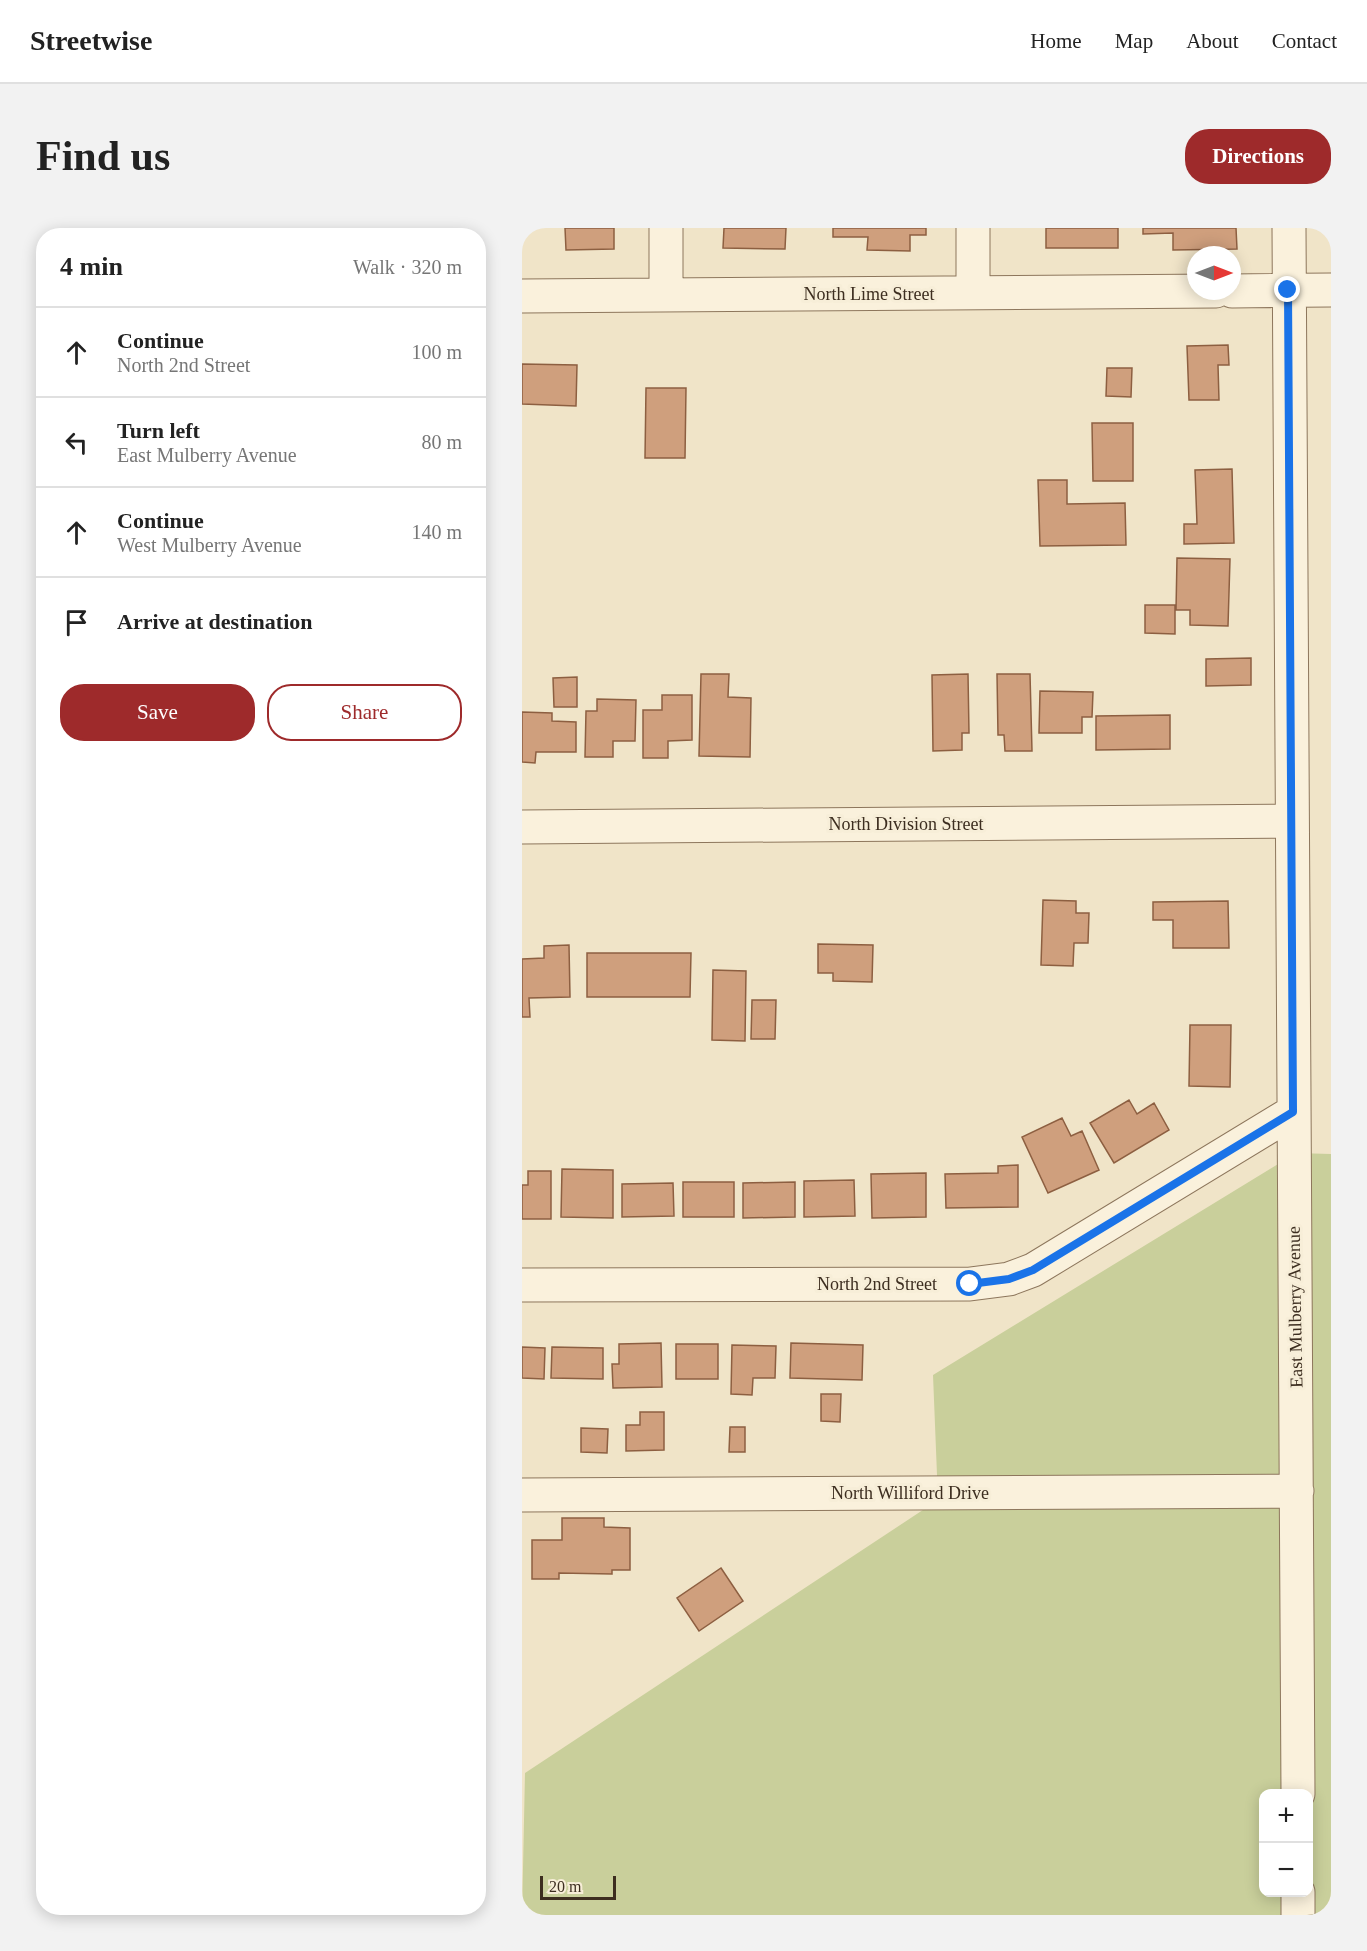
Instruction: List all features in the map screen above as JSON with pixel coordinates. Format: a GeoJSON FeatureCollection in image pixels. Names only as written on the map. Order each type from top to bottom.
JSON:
{"type":"FeatureCollection","features":[{"type":"Feature","properties":{"kind":"street"},"geometry":{"type":"LineString","coordinates":[[666,228],[666,295]]}},
{"type":"Feature","properties":{"kind":"street"},"geometry":{"type":"LineString","coordinates":[[973,228],[973,293]]}},
{"type":"Feature","properties":{"kind":"street","name":"East Mulberry Avenue"},"geometry":{"type":"LineString","coordinates":[[1289,228],[1298,1789]]}},
{"type":"Feature","properties":{"kind":"street"},"geometry":{"type":"LineString","coordinates":[[1241,291],[1331,290]]}},
{"type":"Feature","properties":{"kind":"street","name":"North Lime Street"},"geometry":{"type":"LineString","coordinates":[[522,296],[1187,291]]}},
{"type":"Feature","properties":{"kind":"street","name":"North Division Street"},"geometry":{"type":"LineString","coordinates":[[522,827],[1291,821]]}},
{"type":"Feature","properties":{"kind":"street","name":"North 2nd Street"},"geometry":{"type":"LineString","coordinates":[[522,1285],[970,1284],[1009,1279],[1033,1270],[1293,1112]]}},
{"type":"Feature","properties":{"kind":"street","name":"North Williford Drive"},"geometry":{"type":"LineString","coordinates":[[522,1495],[1297,1491]]}},
{"type":"Feature","properties":{"kind":"street"},"geometry":{"type":"LineString","coordinates":[[1298,1897],[1298,1915]]}},
{"type":"Feature","properties":{"kind":"green space"},"geometry":{"type":"Polygon","coordinates":[[[1296,1153],[1331,1154],[1331,1915],[522,1915],[525,1773],[938,1500],[933,1375],[1296,1153]]]}},
{"type":"Feature","properties":{"kind":"building"},"geometry":{"type":"Polygon","coordinates":[[[565,228],[614,228],[614,249],[566,250],[565,228]]]}},
{"type":"Feature","properties":{"kind":"building"},"geometry":{"type":"Polygon","coordinates":[[[724,228],[786,228],[785,249],[723,248],[724,228]]]}},
{"type":"Feature","properties":{"kind":"building"},"geometry":{"type":"Polygon","coordinates":[[[833,228],[926,228],[926,235],[910,235],[910,251],[867,250],[868,237],[833,237],[833,228]]]}},
{"type":"Feature","properties":{"kind":"building"},"geometry":{"type":"Polygon","coordinates":[[[1046,228],[1118,228],[1118,248],[1046,248],[1046,228]]]}},
{"type":"Feature","properties":{"kind":"building"},"geometry":{"type":"Polygon","coordinates":[[[1143,228],[1236,228],[1237,246],[1187,246],[1187,250],[1173,250],[1173,233],[1143,234],[1143,228]]]}},
{"type":"Feature","properties":{"kind":"building"},"geometry":{"type":"Polygon","coordinates":[[[1228,345],[1229,365],[1218,365],[1219,400],[1189,400],[1187,346],[1228,345]]]}},
{"type":"Feature","properties":{"kind":"building"},"geometry":{"type":"Polygon","coordinates":[[[522,364],[577,365],[576,406],[522,404],[522,364]]]}},
{"type":"Feature","properties":{"kind":"building"},"geometry":{"type":"Polygon","coordinates":[[[1107,368],[1132,368],[1131,397],[1106,396],[1107,368]]]}},
{"type":"Feature","properties":{"kind":"building"},"geometry":{"type":"Polygon","coordinates":[[[646,388],[686,388],[685,458],[645,458],[646,388]]]}},
{"type":"Feature","properties":{"kind":"building"},"geometry":{"type":"Polygon","coordinates":[[[1092,423],[1133,423],[1133,481],[1093,481],[1092,423]]]}},
{"type":"Feature","properties":{"kind":"building"},"geometry":{"type":"Polygon","coordinates":[[[1232,469],[1234,543],[1184,544],[1184,524],[1197,524],[1195,470],[1232,469]]]}},
{"type":"Feature","properties":{"kind":"building"},"geometry":{"type":"Polygon","coordinates":[[[1038,480],[1067,480],[1067,504],[1125,503],[1126,545],[1040,546],[1038,480]]]}},
{"type":"Feature","properties":{"kind":"building"},"geometry":{"type":"Polygon","coordinates":[[[1177,558],[1230,559],[1228,626],[1190,625],[1190,610],[1176,610],[1177,558]]]}},
{"type":"Feature","properties":{"kind":"building"},"geometry":{"type":"Polygon","coordinates":[[[1145,605],[1175,605],[1175,634],[1145,633],[1145,605]]]}},
{"type":"Feature","properties":{"kind":"building"},"geometry":{"type":"Polygon","coordinates":[[[1251,658],[1251,685],[1206,686],[1206,659],[1251,658]]]}},
{"type":"Feature","properties":{"kind":"building"},"geometry":{"type":"Polygon","coordinates":[[[701,674],[729,674],[728,697],[751,698],[750,757],[699,756],[701,674]]]}},
{"type":"Feature","properties":{"kind":"building"},"geometry":{"type":"Polygon","coordinates":[[[968,674],[969,733],[962,733],[962,750],[933,751],[932,675],[968,674]]]}},
{"type":"Feature","properties":{"kind":"building"},"geometry":{"type":"Polygon","coordinates":[[[997,674],[1030,674],[1032,751],[1005,751],[1004,735],[998,735],[997,674]]]}},
{"type":"Feature","properties":{"kind":"building"},"geometry":{"type":"Polygon","coordinates":[[[577,677],[577,707],[554,707],[553,678],[577,677]]]}},
{"type":"Feature","properties":{"kind":"building"},"geometry":{"type":"Polygon","coordinates":[[[1040,691],[1093,692],[1092,717],[1082,717],[1082,733],[1039,733],[1040,691]]]}},
{"type":"Feature","properties":{"kind":"building"},"geometry":{"type":"Polygon","coordinates":[[[662,695],[692,695],[692,740],[668,741],[668,758],[643,758],[643,710],[662,710],[662,695]]]}},
{"type":"Feature","properties":{"kind":"building"},"geometry":{"type":"Polygon","coordinates":[[[597,699],[636,700],[635,741],[613,741],[613,757],[585,757],[586,711],[597,711],[597,699]]]}},
{"type":"Feature","properties":{"kind":"building"},"geometry":{"type":"Polygon","coordinates":[[[522,712],[552,713],[552,721],[576,722],[576,752],[536,752],[535,763],[522,762],[522,712]]]}},
{"type":"Feature","properties":{"kind":"building"},"geometry":{"type":"Polygon","coordinates":[[[1170,715],[1170,749],[1096,750],[1096,716],[1170,715]]]}},
{"type":"Feature","properties":{"kind":"building"},"geometry":{"type":"Polygon","coordinates":[[[1043,900],[1076,901],[1076,913],[1089,913],[1088,943],[1074,943],[1073,966],[1041,965],[1043,900]]]}},
{"type":"Feature","properties":{"kind":"building"},"geometry":{"type":"Polygon","coordinates":[[[1228,901],[1229,948],[1173,948],[1173,920],[1153,920],[1153,902],[1228,901]]]}},
{"type":"Feature","properties":{"kind":"building"},"geometry":{"type":"Polygon","coordinates":[[[818,944],[873,945],[872,982],[833,981],[833,973],[818,973],[818,944]]]}},
{"type":"Feature","properties":{"kind":"building"},"geometry":{"type":"Polygon","coordinates":[[[569,945],[570,997],[529,998],[530,1017],[522,1017],[522,959],[544,958],[544,946],[569,945]]]}},
{"type":"Feature","properties":{"kind":"building"},"geometry":{"type":"Polygon","coordinates":[[[587,953],[691,953],[690,997],[587,997],[587,953]]]}},
{"type":"Feature","properties":{"kind":"building"},"geometry":{"type":"Polygon","coordinates":[[[713,970],[746,971],[745,1041],[712,1040],[713,970]]]}},
{"type":"Feature","properties":{"kind":"building"},"geometry":{"type":"Polygon","coordinates":[[[752,1000],[776,1000],[775,1039],[751,1039],[752,1000]]]}},
{"type":"Feature","properties":{"kind":"building"},"geometry":{"type":"Polygon","coordinates":[[[1190,1025],[1231,1025],[1230,1087],[1189,1086],[1190,1025]]]}},
{"type":"Feature","properties":{"kind":"building"},"geometry":{"type":"Polygon","coordinates":[[[1129,1100],[1137,1114],[1154,1103],[1169,1130],[1114,1163],[1090,1123],[1129,1100]]]}},
{"type":"Feature","properties":{"kind":"building"},"geometry":{"type":"Polygon","coordinates":[[[1062,1118],[1071,1136],[1082,1131],[1099,1170],[1048,1193],[1022,1137],[1062,1118]]]}},
{"type":"Feature","properties":{"kind":"building"},"geometry":{"type":"Polygon","coordinates":[[[1018,1165],[1018,1207],[946,1208],[945,1174],[998,1173],[998,1166],[1018,1165]]]}},
{"type":"Feature","properties":{"kind":"building"},"geometry":{"type":"Polygon","coordinates":[[[562,1169],[613,1170],[613,1218],[561,1217],[562,1169]]]}},
{"type":"Feature","properties":{"kind":"building"},"geometry":{"type":"Polygon","coordinates":[[[528,1171],[551,1171],[551,1219],[522,1219],[522,1185],[528,1185],[528,1171]]]}},
{"type":"Feature","properties":{"kind":"building"},"geometry":{"type":"Polygon","coordinates":[[[926,1173],[926,1217],[872,1218],[871,1174],[926,1173]]]}},
{"type":"Feature","properties":{"kind":"building"},"geometry":{"type":"Polygon","coordinates":[[[854,1180],[855,1216],[804,1217],[804,1181],[854,1180]]]}},
{"type":"Feature","properties":{"kind":"building"},"geometry":{"type":"Polygon","coordinates":[[[683,1182],[734,1182],[734,1217],[683,1217],[683,1182]]]}},
{"type":"Feature","properties":{"kind":"building"},"geometry":{"type":"Polygon","coordinates":[[[795,1182],[795,1217],[743,1218],[743,1183],[795,1182]]]}},
{"type":"Feature","properties":{"kind":"building"},"geometry":{"type":"Polygon","coordinates":[[[673,1183],[674,1216],[622,1217],[622,1184],[673,1183]]]}},
{"type":"Feature","properties":{"kind":"building"},"geometry":{"type":"Polygon","coordinates":[[[661,1343],[662,1387],[613,1388],[612,1364],[619,1364],[619,1344],[661,1343]]]}},
{"type":"Feature","properties":{"kind":"building"},"geometry":{"type":"Polygon","coordinates":[[[791,1343],[863,1345],[862,1380],[790,1378],[791,1343]]]}},
{"type":"Feature","properties":{"kind":"building"},"geometry":{"type":"Polygon","coordinates":[[[676,1344],[718,1344],[718,1379],[676,1379],[676,1344]]]}},
{"type":"Feature","properties":{"kind":"building"},"geometry":{"type":"Polygon","coordinates":[[[732,1345],[776,1346],[775,1378],[753,1378],[752,1395],[731,1394],[732,1345]]]}},
{"type":"Feature","properties":{"kind":"building"},"geometry":{"type":"Polygon","coordinates":[[[522,1347],[545,1348],[544,1379],[522,1378],[522,1347]]]}},
{"type":"Feature","properties":{"kind":"building"},"geometry":{"type":"Polygon","coordinates":[[[552,1347],[603,1348],[603,1379],[551,1378],[552,1347]]]}},
{"type":"Feature","properties":{"kind":"building"},"geometry":{"type":"Polygon","coordinates":[[[821,1394],[841,1394],[840,1422],[821,1421],[821,1394]]]}},
{"type":"Feature","properties":{"kind":"building"},"geometry":{"type":"Polygon","coordinates":[[[640,1412],[664,1412],[664,1450],[626,1451],[626,1425],[640,1425],[640,1412]]]}},
{"type":"Feature","properties":{"kind":"building"},"geometry":{"type":"Polygon","coordinates":[[[730,1427],[745,1427],[745,1452],[729,1452],[730,1427]]]}},
{"type":"Feature","properties":{"kind":"building"},"geometry":{"type":"Polygon","coordinates":[[[581,1428],[608,1429],[607,1453],[581,1452],[581,1428]]]}},
{"type":"Feature","properties":{"kind":"building"},"geometry":{"type":"Polygon","coordinates":[[[562,1518],[604,1518],[604,1527],[630,1528],[630,1570],[612,1570],[612,1574],[559,1573],[559,1579],[532,1579],[532,1540],[562,1540],[562,1518]]]}},
{"type":"Feature","properties":{"kind":"building"},"geometry":{"type":"Polygon","coordinates":[[[721,1568],[743,1601],[699,1631],[677,1598],[721,1568]]]}},
{"type":"Feature","properties":{"kind":"route"},"geometry":{"type":"LineString","coordinates":[[970,1284],[1009,1279],[1033,1270],[1293,1112],[1288,290]]}}]}
